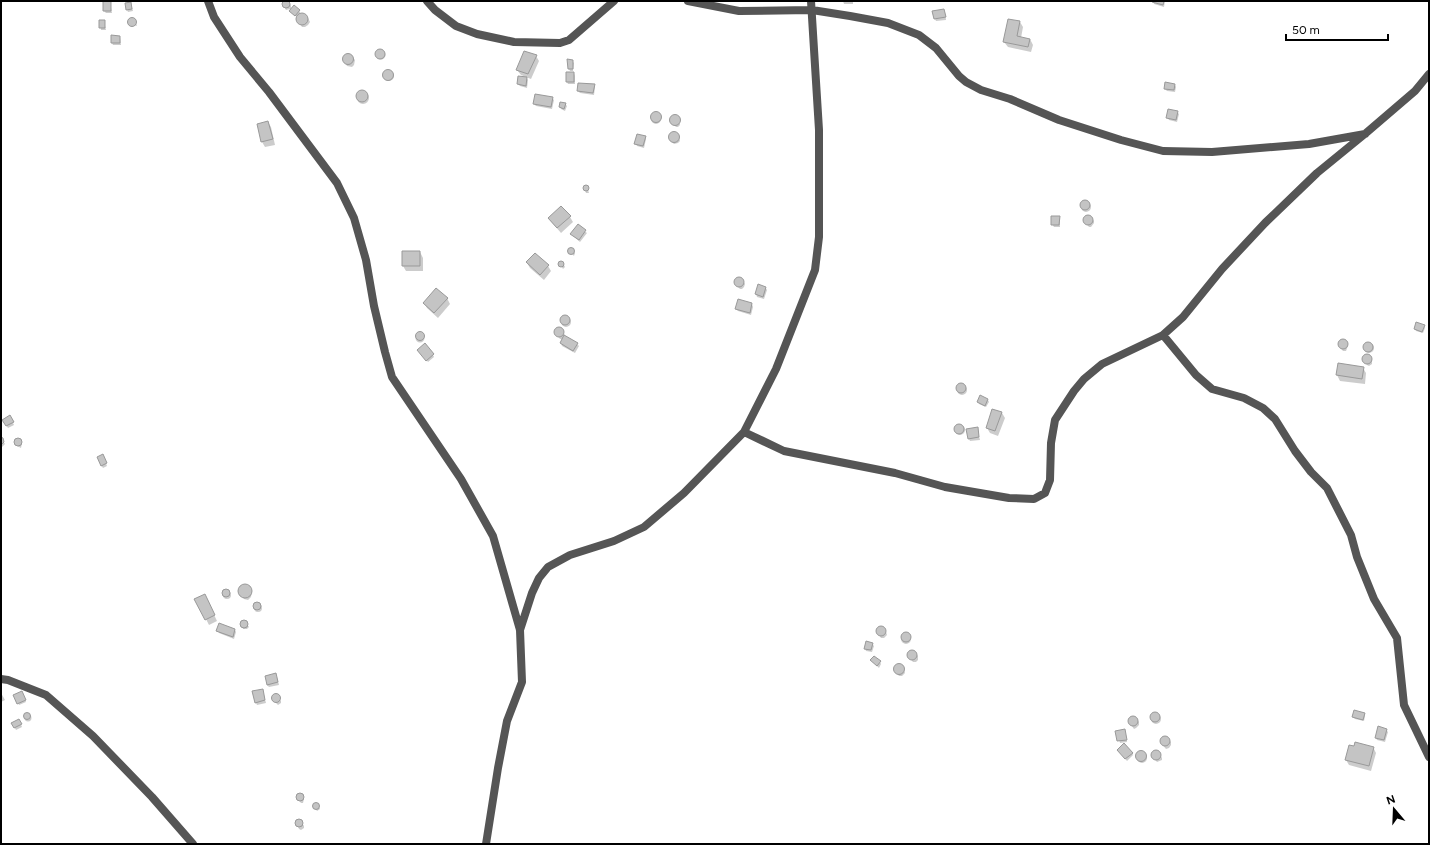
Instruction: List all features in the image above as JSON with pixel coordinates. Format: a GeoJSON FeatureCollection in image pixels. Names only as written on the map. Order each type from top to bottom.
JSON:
{"type":"FeatureCollection","features":[{"type":"Feature","properties":{"kind":"street"},"geometry":{"type":"LineString","coordinates":[[208,1],[214,17],[240,57],[269,92],[337,183],[354,218],[366,260],[379,329],[392,377],[461,479],[494,536],[520,630],[522,682],[507,721],[486,844]]}},
{"type":"Feature","properties":{"kind":"street"},"geometry":{"type":"LineString","coordinates":[[428,1],[435,10],[456,26],[476,34],[514,42],[560,44],[569,40],[614,1]]}},
{"type":"Feature","properties":{"kind":"street"},"geometry":{"type":"LineString","coordinates":[[688,1],[739,11],[812,10],[888,23],[919,35],[936,48],[959,76],[966,82],[982,90],[1010,99],[1059,120],[1163,152],[1212,152],[1309,144],[1366,134]]}},
{"type":"Feature","properties":{"kind":"street"},"geometry":{"type":"LineString","coordinates":[[520,630],[532,593],[539,578],[548,567],[570,555],[614,541],[644,527],[684,493],[744,432],[776,369],[816,270],[819,237],[820,161],[811,1]]}},
{"type":"Feature","properties":{"kind":"street"},"geometry":{"type":"LineString","coordinates":[[744,432],[784,451],[894,473],[945,487],[1009,498],[1034,499],[1045,493],[1050,480],[1051,443],[1055,420],[1074,391],[1084,379],[1102,364],[1162,335],[1183,317],[1222,269],[1264,223],[1317,173],[1366,134],[1415,90],[1429,74]]}},
{"type":"Feature","properties":{"kind":"street"},"geometry":{"type":"LineString","coordinates":[[1162,335],[1196,375],[1212,389],[1244,398],[1264,408],[1275,419],[1312,472],[1327,488],[1351,535],[1357,557],[1374,599],[1397,638],[1404,705],[1429,757]]}},
{"type":"Feature","properties":{"kind":"street"},"geometry":{"type":"LineString","coordinates":[[1,679],[8,680],[46,695],[87,730],[152,797],[193,844]]}},
{"type":"Feature","properties":{"kind":"building"},"geometry":{"type":"Polygon","coordinates":[[[284,0],[288,0],[290,4],[288,8],[284,8],[282,6],[282,2],[284,0]]]}},
{"type":"Feature","properties":{"kind":"building"},"geometry":{"type":"Polygon","coordinates":[[[103,1],[111,1],[111,11],[103,11],[103,1]]]}},
{"type":"Feature","properties":{"kind":"building"},"geometry":{"type":"Polygon","coordinates":[[[1152,1],[1164,1],[1163,5],[1152,1]]]}},
{"type":"Feature","properties":{"kind":"building"},"geometry":{"type":"Polygon","coordinates":[[[131,2],[132,9],[126,10],[125,3],[131,2]]]}},
{"type":"Feature","properties":{"kind":"building"},"geometry":{"type":"Polygon","coordinates":[[[294,5],[300,10],[295,16],[289,11],[294,5]]]}},
{"type":"Feature","properties":{"kind":"building"},"geometry":{"type":"Polygon","coordinates":[[[944,9],[946,17],[934,19],[932,11],[944,9]]]}},
{"type":"Feature","properties":{"kind":"building"},"geometry":{"type":"Polygon","coordinates":[[[300,13],[304,13],[308,19],[304,25],[300,25],[296,21],[296,17],[300,13]]]}},
{"type":"Feature","properties":{"kind":"building"},"geometry":{"type":"Polygon","coordinates":[[[130,18],[134,18],[136,22],[134,26],[130,26],[128,24],[128,20],[130,18]]]}},
{"type":"Feature","properties":{"kind":"building"},"geometry":{"type":"Polygon","coordinates":[[[1008,19],[1020,21],[1017,36],[1030,39],[1028,47],[1003,42],[1008,19]]]}},
{"type":"Feature","properties":{"kind":"building"},"geometry":{"type":"Polygon","coordinates":[[[99,20],[105,20],[105,28],[99,28],[99,20]]]}},
{"type":"Feature","properties":{"kind":"building"},"geometry":{"type":"Polygon","coordinates":[[[111,35],[120,36],[120,43],[111,43],[111,35]]]}},
{"type":"Feature","properties":{"kind":"building"},"geometry":{"type":"Polygon","coordinates":[[[380,49],[385,54],[380,59],[375,54],[380,49]]]}},
{"type":"Feature","properties":{"kind":"building"},"geometry":{"type":"Polygon","coordinates":[[[524,51],[537,55],[528,74],[516,70],[524,51]]]}},
{"type":"Feature","properties":{"kind":"building"},"geometry":{"type":"Polygon","coordinates":[[[348,53],[352,55],[354,59],[352,63],[348,65],[344,63],[342,59],[344,55],[348,53]]]}},
{"type":"Feature","properties":{"kind":"building"},"geometry":{"type":"Polygon","coordinates":[[[567,59],[573,60],[573,69],[568,69],[567,59]]]}},
{"type":"Feature","properties":{"kind":"building"},"geometry":{"type":"Polygon","coordinates":[[[386,70],[390,70],[392,71],[392,79],[386,80],[383,77],[383,73],[386,70]]]}},
{"type":"Feature","properties":{"kind":"building"},"geometry":{"type":"Polygon","coordinates":[[[566,72],[574,72],[574,82],[566,82],[566,72]]]}},
{"type":"Feature","properties":{"kind":"building"},"geometry":{"type":"Polygon","coordinates":[[[518,76],[527,77],[526,86],[517,84],[518,76]]]}},
{"type":"Feature","properties":{"kind":"building"},"geometry":{"type":"Polygon","coordinates":[[[1165,82],[1175,84],[1174,90],[1164,89],[1165,82]]]}},
{"type":"Feature","properties":{"kind":"building"},"geometry":{"type":"Polygon","coordinates":[[[578,83],[595,84],[593,93],[577,91],[578,83]]]}},
{"type":"Feature","properties":{"kind":"building"},"geometry":{"type":"Polygon","coordinates":[[[364,90],[367,91],[367,101],[360,102],[357,101],[356,94],[357,91],[364,90]]]}},
{"type":"Feature","properties":{"kind":"building"},"geometry":{"type":"Polygon","coordinates":[[[535,94],[553,97],[551,107],[533,104],[535,94]]]}},
{"type":"Feature","properties":{"kind":"building"},"geometry":{"type":"Polygon","coordinates":[[[560,102],[566,103],[564,109],[559,107],[560,102]]]}},
{"type":"Feature","properties":{"kind":"building"},"geometry":{"type":"Polygon","coordinates":[[[1168,109],[1178,111],[1176,120],[1166,118],[1168,109]]]}},
{"type":"Feature","properties":{"kind":"building"},"geometry":{"type":"Polygon","coordinates":[[[654,112],[658,112],[660,113],[660,121],[654,122],[651,119],[651,115],[654,112]]]}},
{"type":"Feature","properties":{"kind":"building"},"geometry":{"type":"Polygon","coordinates":[[[673,115],[677,115],[679,116],[679,124],[673,125],[670,122],[670,118],[673,115]]]}},
{"type":"Feature","properties":{"kind":"building"},"geometry":{"type":"Polygon","coordinates":[[[268,121],[273,139],[261,142],[257,124],[268,121]]]}},
{"type":"Feature","properties":{"kind":"building"},"geometry":{"type":"Polygon","coordinates":[[[672,132],[676,132],[678,133],[678,141],[672,142],[669,139],[669,135],[672,132]]]}},
{"type":"Feature","properties":{"kind":"building"},"geometry":{"type":"Polygon","coordinates":[[[637,134],[646,136],[643,146],[634,144],[637,134]]]}},
{"type":"Feature","properties":{"kind":"building"},"geometry":{"type":"Polygon","coordinates":[[[586,185],[589,188],[586,191],[583,188],[586,185]]]}},
{"type":"Feature","properties":{"kind":"building"},"geometry":{"type":"Polygon","coordinates":[[[1083,200],[1087,200],[1089,201],[1089,209],[1083,210],[1080,207],[1080,203],[1083,200]]]}},
{"type":"Feature","properties":{"kind":"building"},"geometry":{"type":"Polygon","coordinates":[[[561,206],[571,216],[557,228],[548,218],[561,206]]]}},
{"type":"Feature","properties":{"kind":"building"},"geometry":{"type":"Polygon","coordinates":[[[1086,215],[1090,215],[1092,216],[1092,224],[1086,225],[1083,222],[1083,218],[1086,215]]]}},
{"type":"Feature","properties":{"kind":"building"},"geometry":{"type":"Polygon","coordinates":[[[1051,216],[1060,216],[1059,225],[1051,225],[1051,216]]]}},
{"type":"Feature","properties":{"kind":"building"},"geometry":{"type":"Polygon","coordinates":[[[578,224],[586,230],[579,240],[570,234],[578,224]]]}},
{"type":"Feature","properties":{"kind":"building"},"geometry":{"type":"Polygon","coordinates":[[[571,248],[574,251],[571,254],[568,251],[571,248]]]}},
{"type":"Feature","properties":{"kind":"building"},"geometry":{"type":"Polygon","coordinates":[[[402,251],[420,251],[420,266],[402,266],[402,251]]]}},
{"type":"Feature","properties":{"kind":"building"},"geometry":{"type":"Polygon","coordinates":[[[535,253],[549,265],[540,275],[526,262],[535,253]]]}},
{"type":"Feature","properties":{"kind":"building"},"geometry":{"type":"Polygon","coordinates":[[[561,261],[564,264],[561,267],[558,264],[561,261]]]}},
{"type":"Feature","properties":{"kind":"building"},"geometry":{"type":"Polygon","coordinates":[[[737,277],[741,277],[743,278],[743,286],[737,287],[734,284],[734,280],[737,277]]]}},
{"type":"Feature","properties":{"kind":"building"},"geometry":{"type":"Polygon","coordinates":[[[758,284],[766,287],[763,297],[755,294],[758,284]]]}},
{"type":"Feature","properties":{"kind":"building"},"geometry":{"type":"Polygon","coordinates":[[[436,288],[448,298],[434,313],[423,303],[436,288]]]}},
{"type":"Feature","properties":{"kind":"building"},"geometry":{"type":"Polygon","coordinates":[[[738,299],[752,303],[750,313],[735,309],[738,299]]]}},
{"type":"Feature","properties":{"kind":"building"},"geometry":{"type":"Polygon","coordinates":[[[563,315],[567,315],[569,316],[569,324],[563,325],[560,322],[560,318],[563,315]]]}},
{"type":"Feature","properties":{"kind":"building"},"geometry":{"type":"Polygon","coordinates":[[[1416,322],[1425,325],[1422,332],[1414,329],[1416,322]]]}},
{"type":"Feature","properties":{"kind":"building"},"geometry":{"type":"Polygon","coordinates":[[[557,327],[561,327],[563,328],[563,336],[557,337],[554,334],[554,330],[557,327]]]}},
{"type":"Feature","properties":{"kind":"building"},"geometry":{"type":"Polygon","coordinates":[[[418,332],[422,332],[424,336],[422,340],[418,340],[416,338],[416,334],[418,332]]]}},
{"type":"Feature","properties":{"kind":"building"},"geometry":{"type":"Polygon","coordinates":[[[564,335],[578,343],[573,351],[560,343],[564,335]]]}},
{"type":"Feature","properties":{"kind":"building"},"geometry":{"type":"Polygon","coordinates":[[[1341,339],[1345,339],[1348,344],[1345,349],[1341,349],[1338,346],[1338,342],[1341,339]]]}},
{"type":"Feature","properties":{"kind":"building"},"geometry":{"type":"Polygon","coordinates":[[[1366,342],[1370,342],[1372,343],[1372,351],[1366,352],[1363,349],[1363,345],[1366,342]]]}},
{"type":"Feature","properties":{"kind":"building"},"geometry":{"type":"Polygon","coordinates":[[[425,343],[434,354],[426,361],[417,350],[425,343]]]}},
{"type":"Feature","properties":{"kind":"building"},"geometry":{"type":"Polygon","coordinates":[[[1365,354],[1369,354],[1372,359],[1369,364],[1365,364],[1362,361],[1362,357],[1365,354]]]}},
{"type":"Feature","properties":{"kind":"building"},"geometry":{"type":"Polygon","coordinates":[[[1338,363],[1364,367],[1362,379],[1336,375],[1338,363]]]}},
{"type":"Feature","properties":{"kind":"building"},"geometry":{"type":"Polygon","coordinates":[[[959,383],[963,383],[965,384],[965,392],[959,393],[956,390],[956,386],[959,383]]]}},
{"type":"Feature","properties":{"kind":"building"},"geometry":{"type":"Polygon","coordinates":[[[980,395],[988,399],[985,406],[977,402],[980,395]]]}},
{"type":"Feature","properties":{"kind":"building"},"geometry":{"type":"Polygon","coordinates":[[[992,409],[1002,412],[995,431],[986,428],[992,409]]]}},
{"type":"Feature","properties":{"kind":"building"},"geometry":{"type":"Polygon","coordinates":[[[10,415],[14,422],[6,426],[2,420],[10,415]]]}},
{"type":"Feature","properties":{"kind":"building"},"geometry":{"type":"Polygon","coordinates":[[[957,424],[961,424],[963,425],[963,433],[957,434],[954,431],[954,427],[957,424]]]}},
{"type":"Feature","properties":{"kind":"building"},"geometry":{"type":"Polygon","coordinates":[[[978,427],[979,437],[968,439],[966,429],[978,427]]]}},
{"type":"Feature","properties":{"kind":"building"},"geometry":{"type":"Polygon","coordinates":[[[1,437],[3,438],[4,442],[1,445],[1,437]]]}},
{"type":"Feature","properties":{"kind":"building"},"geometry":{"type":"Polygon","coordinates":[[[18,438],[21,439],[21,445],[18,446],[15,445],[14,442],[15,439],[18,438]]]}},
{"type":"Feature","properties":{"kind":"building"},"geometry":{"type":"Polygon","coordinates":[[[103,454],[107,463],[101,466],[97,457],[103,454]]]}},
{"type":"Feature","properties":{"kind":"building"},"geometry":{"type":"Polygon","coordinates":[[[245,584],[250,586],[252,591],[250,596],[245,598],[240,596],[238,591],[240,586],[245,584]]]}},
{"type":"Feature","properties":{"kind":"building"},"geometry":{"type":"Polygon","coordinates":[[[224,589],[228,589],[230,593],[228,597],[224,597],[222,595],[222,591],[224,589]]]}},
{"type":"Feature","properties":{"kind":"building"},"geometry":{"type":"Polygon","coordinates":[[[205,594],[215,615],[205,620],[194,599],[205,594]]]}},
{"type":"Feature","properties":{"kind":"building"},"geometry":{"type":"Polygon","coordinates":[[[255,602],[259,602],[261,606],[259,610],[255,610],[253,608],[253,604],[255,602]]]}},
{"type":"Feature","properties":{"kind":"building"},"geometry":{"type":"Polygon","coordinates":[[[242,620],[246,620],[248,624],[246,628],[242,628],[240,626],[240,622],[242,620]]]}},
{"type":"Feature","properties":{"kind":"building"},"geometry":{"type":"Polygon","coordinates":[[[219,623],[235,629],[233,637],[216,631],[219,623]]]}},
{"type":"Feature","properties":{"kind":"building"},"geometry":{"type":"Polygon","coordinates":[[[879,626],[883,626],[885,627],[885,635],[879,636],[876,633],[876,629],[879,626]]]}},
{"type":"Feature","properties":{"kind":"building"},"geometry":{"type":"Polygon","coordinates":[[[904,632],[908,632],[910,633],[910,641],[904,642],[901,639],[901,635],[904,632]]]}},
{"type":"Feature","properties":{"kind":"building"},"geometry":{"type":"Polygon","coordinates":[[[866,641],[873,643],[871,650],[864,649],[866,641]]]}},
{"type":"Feature","properties":{"kind":"building"},"geometry":{"type":"Polygon","coordinates":[[[910,650],[914,650],[916,651],[916,659],[910,660],[907,657],[907,653],[910,650]]]}},
{"type":"Feature","properties":{"kind":"building"},"geometry":{"type":"Polygon","coordinates":[[[874,656],[881,661],[877,666],[870,660],[874,656]]]}},
{"type":"Feature","properties":{"kind":"building"},"geometry":{"type":"Polygon","coordinates":[[[897,664],[901,664],[903,665],[903,673],[897,674],[894,671],[894,667],[897,664]]]}},
{"type":"Feature","properties":{"kind":"building"},"geometry":{"type":"Polygon","coordinates":[[[276,673],[278,682],[267,685],[265,676],[276,673]]]}},
{"type":"Feature","properties":{"kind":"building"},"geometry":{"type":"Polygon","coordinates":[[[263,689],[265,700],[255,703],[252,691],[263,689]]]}},
{"type":"Feature","properties":{"kind":"building"},"geometry":{"type":"Polygon","coordinates":[[[22,691],[26,700],[17,704],[13,695],[22,691]]]}},
{"type":"Feature","properties":{"kind":"building"},"geometry":{"type":"Polygon","coordinates":[[[274,694],[278,694],[280,698],[278,702],[274,702],[272,700],[272,696],[274,694]]]}},
{"type":"Feature","properties":{"kind":"building"},"geometry":{"type":"Polygon","coordinates":[[[1354,710],[1365,713],[1363,720],[1352,717],[1354,710]]]}},
{"type":"Feature","properties":{"kind":"building"},"geometry":{"type":"Polygon","coordinates":[[[27,712],[30,713],[30,719],[27,720],[24,719],[23,716],[24,713],[27,712]]]}},
{"type":"Feature","properties":{"kind":"building"},"geometry":{"type":"Polygon","coordinates":[[[1153,712],[1157,712],[1159,713],[1159,721],[1153,722],[1150,719],[1150,715],[1153,712]]]}},
{"type":"Feature","properties":{"kind":"building"},"geometry":{"type":"Polygon","coordinates":[[[1131,716],[1135,716],[1137,717],[1137,725],[1131,726],[1128,723],[1128,719],[1131,716]]]}},
{"type":"Feature","properties":{"kind":"building"},"geometry":{"type":"Polygon","coordinates":[[[19,719],[22,724],[14,728],[11,723],[19,719]]]}},
{"type":"Feature","properties":{"kind":"building"},"geometry":{"type":"Polygon","coordinates":[[[1378,726],[1387,729],[1384,740],[1375,738],[1378,726]]]}},
{"type":"Feature","properties":{"kind":"building"},"geometry":{"type":"Polygon","coordinates":[[[1125,729],[1127,740],[1117,741],[1115,731],[1125,729]]]}},
{"type":"Feature","properties":{"kind":"building"},"geometry":{"type":"Polygon","coordinates":[[[1163,736],[1167,736],[1169,737],[1169,745],[1163,746],[1160,743],[1160,739],[1163,736]]]}},
{"type":"Feature","properties":{"kind":"building"},"geometry":{"type":"Polygon","coordinates":[[[1355,742],[1374,747],[1369,766],[1345,760],[1349,745],[1354,746],[1355,742]]]}},
{"type":"Feature","properties":{"kind":"building"},"geometry":{"type":"Polygon","coordinates":[[[1124,743],[1133,753],[1125,759],[1117,750],[1124,743]]]}},
{"type":"Feature","properties":{"kind":"building"},"geometry":{"type":"Polygon","coordinates":[[[1154,750],[1158,750],[1160,751],[1160,759],[1154,760],[1151,757],[1151,753],[1154,750]]]}},
{"type":"Feature","properties":{"kind":"building"},"geometry":{"type":"Polygon","coordinates":[[[1139,751],[1143,751],[1145,752],[1145,760],[1139,761],[1136,758],[1136,754],[1139,751]]]}},
{"type":"Feature","properties":{"kind":"building"},"geometry":{"type":"Polygon","coordinates":[[[300,793],[303,794],[303,800],[300,801],[297,800],[296,797],[297,794],[300,793]]]}},
{"type":"Feature","properties":{"kind":"building"},"geometry":{"type":"Polygon","coordinates":[[[316,803],[319,806],[316,809],[313,806],[316,803]]]}},
{"type":"Feature","properties":{"kind":"building"},"geometry":{"type":"Polygon","coordinates":[[[297,819],[301,819],[303,823],[301,827],[297,827],[295,825],[295,821],[297,819]]]}}]}
